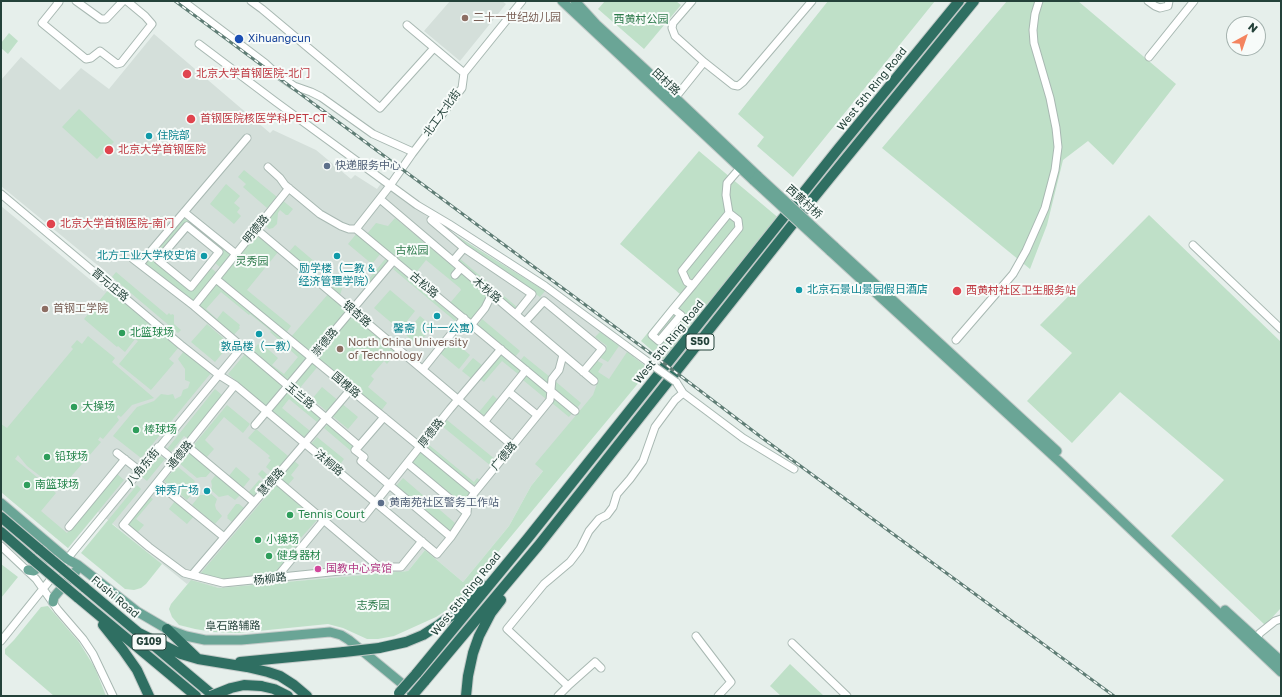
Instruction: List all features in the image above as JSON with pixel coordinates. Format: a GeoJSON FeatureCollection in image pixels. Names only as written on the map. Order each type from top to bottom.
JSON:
{"type":"FeatureCollection","features":[{"type":"Feature","properties":{"kind":"highway","name":"West 5th Ring Road"},"geometry":{"type":"LineString","coordinates":[[398,695],[528,538],[833,156],[959,1]]}},
{"type":"Feature","properties":{"kind":"highway","name":"S50"},"geometry":{"type":"LineString","coordinates":[[412,696],[538,546],[802,212],[974,1]]}},
{"type":"Feature","properties":{"kind":"highway","name":"Fushi Road"},"geometry":{"type":"LineString","coordinates":[[1,517],[214,696]]}},
{"type":"Feature","properties":{"kind":"highway","name":"G109"},"geometry":{"type":"LineString","coordinates":[[1,532],[196,696]]}},
{"type":"Feature","properties":{"kind":"highway"},"geometry":{"type":"LineString","coordinates":[[220,663],[344,652],[379,648],[406,642],[423,635],[452,615],[528,538]]}},
{"type":"Feature","properties":{"kind":"highway"},"geometry":{"type":"LineString","coordinates":[[466,696],[468,676],[473,653],[479,636],[491,613],[538,546]]}},
{"type":"Feature","properties":{"kind":"highway"},"geometry":{"type":"LineString","coordinates":[[77,597],[123,650],[137,670],[149,696]]}},
{"type":"Feature","properties":{"kind":"highway"},"geometry":{"type":"LineString","coordinates":[[167,629],[198,659]]}},
{"type":"Feature","properties":{"kind":"highway"},"geometry":{"type":"LineString","coordinates":[[139,633],[181,654],[198,659],[246,667],[280,676],[294,685],[306,696]]}},
{"type":"Feature","properties":{"kind":"highway"},"geometry":{"type":"LineString","coordinates":[[171,675],[190,696]]}},
{"type":"Feature","properties":{"kind":"highway"},"geometry":{"type":"LineString","coordinates":[[211,696],[231,688],[244,685],[261,686],[274,689],[288,696]]}},
{"type":"Feature","properties":{"kind":"main road","name":"田村路"},"geometry":{"type":"LineString","coordinates":[[562,1],[740,168],[756,178]]}},
{"type":"Feature","properties":{"kind":"main road","name":"田村路"},"geometry":{"type":"LineString","coordinates":[[575,1],[596,24],[675,98],[756,178]]}},
{"type":"Feature","properties":{"kind":"main road","name":"西黄村桥"},"geometry":{"type":"LineString","coordinates":[[756,178],[832,248]]}},
{"type":"Feature","properties":{"kind":"main road"},"geometry":{"type":"LineString","coordinates":[[832,248],[995,393],[1256,640],[1281,661]]}},
{"type":"Feature","properties":{"kind":"main road"},"geometry":{"type":"LineString","coordinates":[[832,248],[1281,672]]}},
{"type":"Feature","properties":{"kind":"main road","name":"阜石路辅路"},"geometry":{"type":"LineString","coordinates":[[1,503],[48,543],[138,612],[167,629],[186,636],[206,640],[241,640],[330,632],[349,640],[416,696]]}},
{"type":"Feature","properties":{"kind":"main road"},"geometry":{"type":"LineString","coordinates":[[28,570],[34,571],[51,553],[48,543]]}},
{"type":"Feature","properties":{"kind":"main road"},"geometry":{"type":"LineString","coordinates":[[53,602],[54,597],[77,570],[83,569]]}},
{"type":"Feature","properties":{"kind":"street"},"geometry":{"type":"LineString","coordinates":[[58,1],[42,23],[86,59],[91,58],[100,51],[117,64],[121,63],[152,24],[127,1]]}},
{"type":"Feature","properties":{"kind":"street"},"geometry":{"type":"LineString","coordinates":[[76,1],[101,19],[106,18],[123,1]]}},
{"type":"Feature","properties":{"kind":"street"},"geometry":{"type":"LineString","coordinates":[[183,1],[294,86],[321,97],[373,134],[413,152]]}},
{"type":"Feature","properties":{"kind":"street"},"geometry":{"type":"LineString","coordinates":[[251,1],[380,108],[434,48]]}},
{"type":"Feature","properties":{"kind":"street","name":"北工大北街"},"geometry":{"type":"LineString","coordinates":[[356,229],[462,88],[464,73],[522,1]]}},
{"type":"Feature","properties":{"kind":"street"},"geometry":{"type":"LineString","coordinates":[[692,1],[673,23],[672,28],[675,36],[704,62],[733,85],[738,86],[744,82],[812,1]]}},
{"type":"Feature","properties":{"kind":"street"},"geometry":{"type":"LineString","coordinates":[[956,340],[1013,274],[1026,251],[1045,208],[1055,170],[1058,147],[1056,128],[1050,98],[1034,43],[1034,14],[1039,1]]}},
{"type":"Feature","properties":{"kind":"street"},"geometry":{"type":"LineString","coordinates":[[1148,1],[1160,8],[1168,6],[1169,1]]}},
{"type":"Feature","properties":{"kind":"street"},"geometry":{"type":"LineString","coordinates":[[1149,57],[1194,1]]}},
{"type":"Feature","properties":{"kind":"street"},"geometry":{"type":"LineString","coordinates":[[407,25],[464,73]]}},
{"type":"Feature","properties":{"kind":"street"},"geometry":{"type":"LineString","coordinates":[[199,44],[389,186],[545,286],[676,382],[683,393],[743,438],[794,469]]}},
{"type":"Feature","properties":{"kind":"street"},"geometry":{"type":"LineString","coordinates":[[675,98],[704,62]]}},
{"type":"Feature","properties":{"kind":"street"},"geometry":{"type":"LineString","coordinates":[[140,264],[247,138]]}},
{"type":"Feature","properties":{"kind":"street","name":"古松路"},"geometry":{"type":"LineString","coordinates":[[268,167],[289,188],[325,217],[341,226],[349,229],[356,229],[576,411]]}},
{"type":"Feature","properties":{"kind":"street"},"geometry":{"type":"LineString","coordinates":[[693,285],[687,282],[682,272],[728,213],[726,195],[727,183],[740,168]]}},
{"type":"Feature","properties":{"kind":"street","name":"明德路"},"geometry":{"type":"LineString","coordinates":[[194,306],[289,188]]}},
{"type":"Feature","properties":{"kind":"street","name":"晋元庄路"},"geometry":{"type":"LineString","coordinates":[[1,194],[219,375]]}},
{"type":"Feature","properties":{"kind":"street","name":"木秋路"},"geometry":{"type":"LineString","coordinates":[[380,198],[594,381]]}},
{"type":"Feature","properties":{"kind":"street"},"geometry":{"type":"LineString","coordinates":[[184,212],[236,254]]}},
{"type":"Feature","properties":{"kind":"street"},"geometry":{"type":"LineString","coordinates":[[673,309],[739,228],[738,220],[728,213]]}},
{"type":"Feature","properties":{"kind":"street"},"geometry":{"type":"LineString","coordinates":[[431,220],[464,248],[532,294],[516,314]]}},
{"type":"Feature","properties":{"kind":"street"},"geometry":{"type":"LineString","coordinates":[[187,226],[219,252],[210,264],[191,286],[158,260],[187,226]]}},
{"type":"Feature","properties":{"kind":"street","name":"银杏路"},"geometry":{"type":"LineString","coordinates":[[256,229],[513,446]]}},
{"type":"Feature","properties":{"kind":"street"},"geometry":{"type":"LineString","coordinates":[[1193,245],[1281,330]]}},
{"type":"Feature","properties":{"kind":"street"},"geometry":{"type":"LineString","coordinates":[[453,261],[464,248]]}},
{"type":"Feature","properties":{"kind":"street","name":"玉兰路"},"geometry":{"type":"LineString","coordinates":[[133,259],[194,306],[359,446]]}},
{"type":"Feature","properties":{"kind":"street","name":"崇德路"},"geometry":{"type":"LineString","coordinates":[[255,425],[394,260]]}},
{"type":"Feature","properties":{"kind":"street","name":"国槐路"},"geometry":{"type":"LineString","coordinates":[[210,264],[218,276],[312,357],[475,492]]}},
{"type":"Feature","properties":{"kind":"street"},"geometry":{"type":"LineString","coordinates":[[455,275],[461,268]]}},
{"type":"Feature","properties":{"kind":"street"},"geometry":{"type":"LineString","coordinates":[[472,324],[485,308],[492,294]]}},
{"type":"Feature","properties":{"kind":"street"},"geometry":{"type":"LineString","coordinates":[[525,322],[544,301],[602,349],[583,372]]}},
{"type":"Feature","properties":{"kind":"street"},"geometry":{"type":"LineString","coordinates":[[423,369],[464,318]]}},
{"type":"Feature","properties":{"kind":"street","name":"八角东街"},"geometry":{"type":"LineString","coordinates":[[44,588],[67,558],[242,347]]}},
{"type":"Feature","properties":{"kind":"street","name":"厚德路"},"geometry":{"type":"LineString","coordinates":[[363,518],[501,349]]}},
{"type":"Feature","properties":{"kind":"street","name":"广德路"},"geometry":{"type":"LineString","coordinates":[[437,554],[451,537],[467,513],[468,502],[475,492],[550,400],[552,379],[559,370],[564,355]]}},
{"type":"Feature","properties":{"kind":"street"},"geometry":{"type":"LineString","coordinates":[[485,421],[526,370]]}},
{"type":"Feature","properties":{"kind":"street","name":"法桐路"},"geometry":{"type":"LineString","coordinates":[[219,375],[235,385],[437,554]]}},
{"type":"Feature","properties":{"kind":"street","name":"通德路"},"geometry":{"type":"LineString","coordinates":[[123,525],[235,385]]}},
{"type":"Feature","properties":{"kind":"street","name":"慧德路"},"geometry":{"type":"LineString","coordinates":[[192,575],[351,389]]}},
{"type":"Feature","properties":{"kind":"street"},"geometry":{"type":"LineString","coordinates":[[509,392],[537,416]]}},
{"type":"Feature","properties":{"kind":"street"},"geometry":{"type":"LineString","coordinates":[[568,686],[507,629],[544,584],[570,562],[580,549],[589,531],[599,519],[607,515],[613,507],[617,494],[643,462],[655,427],[675,400],[683,393]]}},
{"type":"Feature","properties":{"kind":"street"},"geometry":{"type":"LineString","coordinates":[[384,416],[355,450],[364,458],[361,461],[451,537]]}},
{"type":"Feature","properties":{"kind":"street"},"geometry":{"type":"LineString","coordinates":[[187,446],[254,502]]}},
{"type":"Feature","properties":{"kind":"street"},"geometry":{"type":"LineString","coordinates":[[158,448],[175,461]]}},
{"type":"Feature","properties":{"kind":"street"},"geometry":{"type":"LineString","coordinates":[[117,453],[140,471]]}},
{"type":"Feature","properties":{"kind":"street"},"geometry":{"type":"LineString","coordinates":[[69,527],[125,459]]}},
{"type":"Feature","properties":{"kind":"street"},"geometry":{"type":"LineString","coordinates":[[407,463],[467,513]]}},
{"type":"Feature","properties":{"kind":"street"},"geometry":{"type":"LineString","coordinates":[[274,478],[379,567]]}},
{"type":"Feature","properties":{"kind":"street"},"geometry":{"type":"LineString","coordinates":[[158,483],[224,537]]}},
{"type":"Feature","properties":{"kind":"street"},"geometry":{"type":"LineString","coordinates":[[241,491],[254,502]]}},
{"type":"Feature","properties":{"kind":"street"},"geometry":{"type":"LineString","coordinates":[[276,578],[324,520]]}},
{"type":"Feature","properties":{"kind":"street","name":"杨柳路"},"geometry":{"type":"LineString","coordinates":[[123,525],[165,560],[184,573],[223,583],[379,567],[401,567],[422,541]]}},
{"type":"Feature","properties":{"kind":"street"},"geometry":{"type":"LineString","coordinates":[[1,546],[28,570],[44,588],[93,654],[113,696]]}},
{"type":"Feature","properties":{"kind":"street"},"geometry":{"type":"LineString","coordinates":[[1,641],[44,588]]}},
{"type":"Feature","properties":{"kind":"street"},"geometry":{"type":"LineString","coordinates":[[1256,640],[1260,633],[1275,621],[1281,619]]}},
{"type":"Feature","properties":{"kind":"street"},"geometry":{"type":"LineString","coordinates":[[696,636],[731,682],[718,696]]}},
{"type":"Feature","properties":{"kind":"street"},"geometry":{"type":"LineString","coordinates":[[792,643],[847,696]]}},
{"type":"Feature","properties":{"kind":"street"},"geometry":{"type":"LineString","coordinates":[[558,696],[595,662],[601,668]]}},
{"type":"Feature","properties":{"kind":"shaded area","name":"二十一世纪幼儿园"},"geometry":{"type":"Polygon","coordinates":[[[450,1],[502,1],[506,4],[460,61],[424,31],[450,1]]]}},
{"type":"Feature","properties":{"kind":"shaded area","name":"North China University of Technology"},"geometry":{"type":"Polygon","coordinates":[[[154,34],[270,133],[273,130],[316,150],[351,179],[355,175],[377,189],[382,182],[429,218],[545,291],[634,356],[531,486],[509,526],[463,582],[425,550],[408,571],[219,588],[191,581],[187,584],[98,512],[68,548],[1,492],[1,206],[104,291],[112,277],[1,186],[1,80],[21,57],[60,90],[81,68],[109,89],[154,34]]]}},
{"type":"Feature","properties":{"kind":"green space","name":"西黄村公园"},"geometry":{"type":"Polygon","coordinates":[[[605,1],[676,1],[681,5],[644,49],[598,9],[605,1]]]}},
{"type":"Feature","properties":{"kind":"green space"},"geometry":{"type":"Polygon","coordinates":[[[828,1],[935,1],[793,177],[757,146],[764,137],[738,114],[828,1]]]}},
{"type":"Feature","properties":{"kind":"green space"},"geometry":{"type":"Polygon","coordinates":[[[1007,1],[1078,1],[1176,84],[1113,165],[1088,141],[1063,160],[1047,225],[1030,269],[882,148],[1007,1]]]}},
{"type":"Feature","properties":{"kind":"green space"},"geometry":{"type":"Polygon","coordinates":[[[9,33],[18,41],[8,54],[1,48],[1,43],[9,33]]]}},
{"type":"Feature","properties":{"kind":"green space"},"geometry":{"type":"Polygon","coordinates":[[[79,109],[114,142],[97,159],[62,127],[79,109]]]}},
{"type":"Feature","properties":{"kind":"green space"},"geometry":{"type":"Polygon","coordinates":[[[699,151],[781,220],[663,360],[641,341],[680,294],[620,244],[699,151]]]}},
{"type":"Feature","properties":{"kind":"green space"},"geometry":{"type":"Polygon","coordinates":[[[244,170],[277,197],[267,208],[243,187],[246,184],[238,177],[244,170]]]}},
{"type":"Feature","properties":{"kind":"green space"},"geometry":{"type":"Polygon","coordinates":[[[226,184],[240,196],[234,203],[240,208],[237,212],[241,216],[234,224],[210,204],[226,184]]]}},
{"type":"Feature","properties":{"kind":"green space"},"geometry":{"type":"Polygon","coordinates":[[[282,200],[293,209],[288,215],[280,210],[278,213],[277,224],[273,228],[269,229],[266,226],[271,215],[282,200]]]}},
{"type":"Feature","properties":{"kind":"green space"},"geometry":{"type":"Polygon","coordinates":[[[184,214],[233,254],[222,269],[214,262],[222,252],[186,223],[155,260],[191,289],[210,267],[218,274],[193,304],[142,264],[184,214]]]}},
{"type":"Feature","properties":{"kind":"green space"},"geometry":{"type":"Polygon","coordinates":[[[1149,215],[1281,342],[1281,608],[1265,625],[1171,536],[1224,480],[1120,392],[1072,443],[1027,401],[1072,353],[1040,325],[1149,215]]]}},
{"type":"Feature","properties":{"kind":"green space","name":"古松园"},"geometry":{"type":"Polygon","coordinates":[[[395,218],[488,296],[483,307],[471,321],[450,303],[461,290],[460,288],[426,260],[415,274],[367,234],[376,223],[388,226],[395,218]]]}},
{"type":"Feature","properties":{"kind":"green space"},"geometry":{"type":"Polygon","coordinates":[[[433,221],[545,291],[540,297],[466,246],[433,221]]]}},
{"type":"Feature","properties":{"kind":"green space"},"geometry":{"type":"Polygon","coordinates":[[[357,233],[381,253],[372,264],[348,244],[357,233]]]}},
{"type":"Feature","properties":{"kind":"green space","name":"灵秀园"},"geometry":{"type":"Polygon","coordinates":[[[256,235],[278,252],[247,290],[291,326],[286,333],[220,279],[256,235]]]}},
{"type":"Feature","properties":{"kind":"green space"},"geometry":{"type":"Polygon","coordinates":[[[295,245],[315,262],[309,269],[288,253],[295,245]]]}},
{"type":"Feature","properties":{"kind":"green space"},"geometry":{"type":"Polygon","coordinates":[[[386,258],[391,262],[372,284],[368,280],[386,258]]]}},
{"type":"Feature","properties":{"kind":"green space"},"geometry":{"type":"Polygon","coordinates":[[[459,258],[517,307],[514,310],[456,261],[459,258]]]}},
{"type":"Feature","properties":{"kind":"green space"},"geometry":{"type":"Polygon","coordinates":[[[395,267],[457,319],[455,321],[393,269],[395,267]]]}},
{"type":"Feature","properties":{"kind":"green space"},"geometry":{"type":"Polygon","coordinates":[[[116,272],[167,315],[169,313],[174,315],[174,324],[181,330],[178,333],[112,277],[116,272]]]}},
{"type":"Feature","properties":{"kind":"green space"},"geometry":{"type":"Polygon","coordinates":[[[333,278],[343,286],[340,295],[329,286],[333,278]]]}},
{"type":"Feature","properties":{"kind":"green space"},"geometry":{"type":"Polygon","coordinates":[[[217,284],[307,357],[287,382],[251,352],[258,344],[259,345],[261,343],[278,358],[272,365],[284,374],[298,357],[270,332],[271,331],[221,292],[206,309],[217,319],[223,311],[240,325],[240,328],[233,336],[198,307],[217,284]]]}},
{"type":"Feature","properties":{"kind":"green space"},"geometry":{"type":"Polygon","coordinates":[[[109,289],[178,348],[169,359],[174,363],[151,390],[119,364],[138,341],[135,339],[125,352],[84,319],[109,289]]]}},
{"type":"Feature","properties":{"kind":"green space"},"geometry":{"type":"Polygon","coordinates":[[[390,290],[415,311],[400,330],[374,308],[390,290]]]}},
{"type":"Feature","properties":{"kind":"green space"},"geometry":{"type":"Polygon","coordinates":[[[329,293],[397,352],[387,364],[384,361],[371,376],[374,379],[368,387],[387,403],[381,411],[317,358],[323,351],[317,346],[311,353],[291,337],[329,293]]]}},
{"type":"Feature","properties":{"kind":"green space"},"geometry":{"type":"Polygon","coordinates":[[[420,316],[433,327],[417,345],[405,334],[420,316]]]}},
{"type":"Feature","properties":{"kind":"green space"},"geometry":{"type":"Polygon","coordinates":[[[482,319],[520,351],[514,358],[477,326],[482,319]]]}},
{"type":"Feature","properties":{"kind":"green space"},"geometry":{"type":"Polygon","coordinates":[[[207,324],[230,344],[215,362],[191,342],[207,324]]]}},
{"type":"Feature","properties":{"kind":"green space"},"geometry":{"type":"Polygon","coordinates":[[[600,332],[619,346],[608,362],[599,357],[607,346],[595,337],[600,332]]]}},
{"type":"Feature","properties":{"kind":"green space","name":"大操场"},"geometry":{"type":"Polygon","coordinates":[[[88,336],[115,358],[112,362],[154,398],[132,405],[121,417],[118,415],[117,417],[119,420],[103,439],[100,437],[98,440],[101,442],[62,487],[57,489],[27,466],[18,455],[15,459],[56,493],[41,511],[67,533],[117,474],[124,480],[68,548],[1,492],[1,424],[7,428],[73,349],[71,347],[77,340],[82,344],[88,336]]]}},
{"type":"Feature","properties":{"kind":"green space"},"geometry":{"type":"Polygon","coordinates":[[[451,339],[470,355],[459,369],[440,353],[451,339]]]}},
{"type":"Feature","properties":{"kind":"green space"},"geometry":{"type":"Polygon","coordinates":[[[184,351],[211,373],[141,458],[113,436],[137,407],[154,401],[161,394],[173,394],[175,399],[181,396],[183,390],[188,388],[190,382],[185,380],[185,369],[178,359],[184,351]]]}},
{"type":"Feature","properties":{"kind":"green space"},"geometry":{"type":"Polygon","coordinates":[[[501,352],[522,369],[518,374],[502,361],[484,382],[479,378],[501,352]]]}},
{"type":"Feature","properties":{"kind":"green space","name":"志秀园"},"geometry":{"type":"Polygon","coordinates":[[[627,352],[650,369],[469,587],[451,607],[436,617],[394,636],[378,639],[367,639],[343,628],[328,624],[238,633],[213,632],[179,625],[172,617],[169,609],[171,604],[191,580],[219,588],[408,571],[425,550],[463,582],[509,526],[531,486],[543,471],[535,464],[593,395],[598,381],[587,372],[596,360],[603,364],[598,372],[609,379],[627,352]]]}},
{"type":"Feature","properties":{"kind":"green space"},"geometry":{"type":"Polygon","coordinates":[[[245,354],[282,386],[266,406],[228,374],[245,354]]]}},
{"type":"Feature","properties":{"kind":"green space"},"geometry":{"type":"Polygon","coordinates":[[[524,356],[550,377],[548,386],[519,362],[524,356]]]}},
{"type":"Feature","properties":{"kind":"green space"},"geometry":{"type":"Polygon","coordinates":[[[473,358],[483,366],[472,379],[462,371],[473,358]]]}},
{"type":"Feature","properties":{"kind":"green space"},"geometry":{"type":"Polygon","coordinates":[[[312,360],[319,365],[299,389],[293,384],[312,360]]]}},
{"type":"Feature","properties":{"kind":"green space"},"geometry":{"type":"Polygon","coordinates":[[[528,374],[547,391],[546,399],[523,380],[528,374]]]}},
{"type":"Feature","properties":{"kind":"green space"},"geometry":{"type":"Polygon","coordinates":[[[555,381],[581,403],[576,409],[554,391],[555,381]]]}},
{"type":"Feature","properties":{"kind":"green space"},"geometry":{"type":"Polygon","coordinates":[[[322,387],[358,417],[348,429],[312,399],[322,387]]]}},
{"type":"Feature","properties":{"kind":"green space"},"geometry":{"type":"Polygon","coordinates":[[[215,389],[223,396],[189,439],[184,436],[171,452],[167,449],[215,389]]]}},
{"type":"Feature","properties":{"kind":"green space"},"geometry":{"type":"Polygon","coordinates":[[[287,390],[321,417],[317,422],[289,399],[282,408],[310,431],[304,437],[271,410],[287,390]]]}},
{"type":"Feature","properties":{"kind":"green space"},"geometry":{"type":"Polygon","coordinates":[[[493,395],[498,400],[485,416],[479,412],[493,395]]]}},
{"type":"Feature","properties":{"kind":"green space"},"geometry":{"type":"Polygon","coordinates":[[[553,396],[573,412],[569,417],[552,403],[553,396]]]}},
{"type":"Feature","properties":{"kind":"green space"},"geometry":{"type":"Polygon","coordinates":[[[227,405],[250,424],[243,433],[224,417],[205,440],[214,449],[206,458],[192,447],[227,405]]]}},
{"type":"Feature","properties":{"kind":"green space"},"geometry":{"type":"Polygon","coordinates":[[[447,420],[496,460],[491,466],[442,426],[447,420]]]}},
{"type":"Feature","properties":{"kind":"green space"},"geometry":{"type":"Polygon","coordinates":[[[328,424],[355,446],[351,451],[324,428],[328,424]]]}},
{"type":"Feature","properties":{"kind":"green space"},"geometry":{"type":"Polygon","coordinates":[[[256,429],[288,456],[274,474],[266,467],[271,460],[268,458],[270,456],[248,438],[256,429]]]}},
{"type":"Feature","properties":{"kind":"green space"},"geometry":{"type":"Polygon","coordinates":[[[317,437],[344,459],[339,466],[311,444],[317,437]]]}},
{"type":"Feature","properties":{"kind":"green space"},"geometry":{"type":"Polygon","coordinates":[[[428,444],[474,482],[477,478],[481,481],[475,489],[425,447],[428,444]]]}},
{"type":"Feature","properties":{"kind":"green space"},"geometry":{"type":"Polygon","coordinates":[[[189,451],[212,470],[206,477],[197,478],[179,463],[189,451]]]}},
{"type":"Feature","properties":{"kind":"green space"},"geometry":{"type":"Polygon","coordinates":[[[420,452],[471,494],[463,504],[412,462],[420,452]]]}},
{"type":"Feature","properties":{"kind":"green space"},"geometry":{"type":"Polygon","coordinates":[[[160,456],[165,459],[147,481],[142,477],[160,456]]]}},
{"type":"Feature","properties":{"kind":"green space"},"geometry":{"type":"Polygon","coordinates":[[[293,460],[299,465],[291,475],[294,478],[287,486],[278,478],[293,460]]]}},
{"type":"Feature","properties":{"kind":"green space"},"geometry":{"type":"Polygon","coordinates":[[[177,466],[195,481],[193,486],[195,490],[187,500],[164,481],[177,466]]]}},
{"type":"Feature","properties":{"kind":"green space"},"geometry":{"type":"Polygon","coordinates":[[[236,467],[250,479],[242,489],[228,477],[236,467]]]}},
{"type":"Feature","properties":{"kind":"green space"},"geometry":{"type":"Polygon","coordinates":[[[262,470],[270,477],[252,499],[247,494],[259,480],[262,482],[264,480],[258,474],[262,470]]]}},
{"type":"Feature","properties":{"kind":"green space"},"geometry":{"type":"Polygon","coordinates":[[[217,473],[241,494],[235,500],[228,495],[219,497],[211,490],[211,481],[217,473]]]}},
{"type":"Feature","properties":{"kind":"green space"},"geometry":{"type":"Polygon","coordinates":[[[403,478],[455,523],[450,532],[396,486],[403,478]]]}},
{"type":"Feature","properties":{"kind":"green space"},"geometry":{"type":"Polygon","coordinates":[[[137,485],[141,489],[112,524],[162,564],[146,584],[141,588],[134,590],[125,589],[81,553],[137,485]]]}},
{"type":"Feature","properties":{"kind":"green space"},"geometry":{"type":"Polygon","coordinates":[[[276,485],[317,520],[299,540],[301,542],[276,573],[271,575],[223,580],[200,574],[276,485]]]}},
{"type":"Feature","properties":{"kind":"green space"},"geometry":{"type":"Polygon","coordinates":[[[209,492],[217,499],[215,505],[216,509],[222,516],[215,524],[192,505],[200,495],[205,495],[209,492]]]}},
{"type":"Feature","properties":{"kind":"green space"},"geometry":{"type":"Polygon","coordinates":[[[149,496],[153,499],[136,519],[144,525],[137,533],[126,525],[149,496]]]}},
{"type":"Feature","properties":{"kind":"green space"},"geometry":{"type":"Polygon","coordinates":[[[175,501],[194,516],[187,524],[169,509],[175,501]]]}},
{"type":"Feature","properties":{"kind":"green space"},"geometry":{"type":"Polygon","coordinates":[[[236,504],[239,504],[244,508],[232,522],[227,518],[227,516],[236,504]]]}},
{"type":"Feature","properties":{"kind":"green space"},"geometry":{"type":"Polygon","coordinates":[[[1,564],[18,577],[1,598],[1,564]]]}},
{"type":"Feature","properties":{"kind":"green space"},"geometry":{"type":"Polygon","coordinates":[[[48,606],[79,642],[95,668],[106,696],[54,696],[5,654],[5,649],[41,607],[48,606]]]}},
{"type":"Feature","properties":{"kind":"green space"},"geometry":{"type":"Polygon","coordinates":[[[790,664],[824,696],[781,696],[770,686],[790,664]]]}},
{"type":"Feature","properties":{"kind":"railway"},"geometry":{"type":"LineString","coordinates":[[175,1],[657,358],[765,440],[1114,696]]}},
{"type":"Feature","properties":{"kind":"place","name":"二十一世纪幼儿园"},"geometry":{"type":"Point","coordinates":[465,18]}},
{"type":"Feature","properties":{"kind":"place","name":"Xihuangcun"},"geometry":{"type":"Point","coordinates":[239,39]}},
{"type":"Feature","properties":{"kind":"place","name":"北京大学首钢医院-北门"},"geometry":{"type":"Point","coordinates":[187,74]}},
{"type":"Feature","properties":{"kind":"place","name":"首钢医院核医学科PET-CT"},"geometry":{"type":"Point","coordinates":[191,119]}},
{"type":"Feature","properties":{"kind":"place","name":"住院部"},"geometry":{"type":"Point","coordinates":[149,136]}},
{"type":"Feature","properties":{"kind":"place","name":"北京大学首钢医院"},"geometry":{"type":"Point","coordinates":[109,150]}},
{"type":"Feature","properties":{"kind":"place","name":"快递服务中心"},"geometry":{"type":"Point","coordinates":[327,166]}},
{"type":"Feature","properties":{"kind":"place","name":"北京大学首钢医院-南门"},"geometry":{"type":"Point","coordinates":[51,224]}},
{"type":"Feature","properties":{"kind":"place","name":"北方工业大学校史馆"},"geometry":{"type":"Point","coordinates":[204,256]}},
{"type":"Feature","properties":{"kind":"place","name":"励学楼（二教 & 经济管理学院）"},"geometry":{"type":"Point","coordinates":[337,256]}},
{"type":"Feature","properties":{"kind":"place","name":"北京石景山景园假日酒店"},"geometry":{"type":"Point","coordinates":[799,290]}},
{"type":"Feature","properties":{"kind":"place","name":"西黄村社区卫生服务站"},"geometry":{"type":"Point","coordinates":[957,291]}},
{"type":"Feature","properties":{"kind":"place","name":"首钢工学院"},"geometry":{"type":"Point","coordinates":[45,309]}},
{"type":"Feature","properties":{"kind":"place","name":"馨斋（十一公寓）"},"geometry":{"type":"Point","coordinates":[437,316]}},
{"type":"Feature","properties":{"kind":"place","name":"北篮球场"},"geometry":{"type":"Point","coordinates":[122,333]}},
{"type":"Feature","properties":{"kind":"place","name":"敦品楼（一教）"},"geometry":{"type":"Point","coordinates":[259,334]}},
{"type":"Feature","properties":{"kind":"place","name":"North China University of Technology"},"geometry":{"type":"Point","coordinates":[340,349]}},
{"type":"Feature","properties":{"kind":"place","name":"大操场"},"geometry":{"type":"Point","coordinates":[74,407]}},
{"type":"Feature","properties":{"kind":"place","name":"棒球场"},"geometry":{"type":"Point","coordinates":[136,430]}},
{"type":"Feature","properties":{"kind":"place","name":"铅球场"},"geometry":{"type":"Point","coordinates":[47,457]}},
{"type":"Feature","properties":{"kind":"place","name":"南篮球场"},"geometry":{"type":"Point","coordinates":[27,485]}},
{"type":"Feature","properties":{"kind":"place","name":"钟秀广场"},"geometry":{"type":"Point","coordinates":[207,491]}},
{"type":"Feature","properties":{"kind":"place","name":"黄南苑社区警务工作站"},"geometry":{"type":"Point","coordinates":[381,503]}},
{"type":"Feature","properties":{"kind":"place","name":"Tennis Court"},"geometry":{"type":"Point","coordinates":[290,515]}},
{"type":"Feature","properties":{"kind":"place","name":"小操场"},"geometry":{"type":"Point","coordinates":[258,540]}},
{"type":"Feature","properties":{"kind":"place","name":"健身器材"},"geometry":{"type":"Point","coordinates":[269,556]}},
{"type":"Feature","properties":{"kind":"place","name":"国教中心宾馆"},"geometry":{"type":"Point","coordinates":[318,569]}}]}
